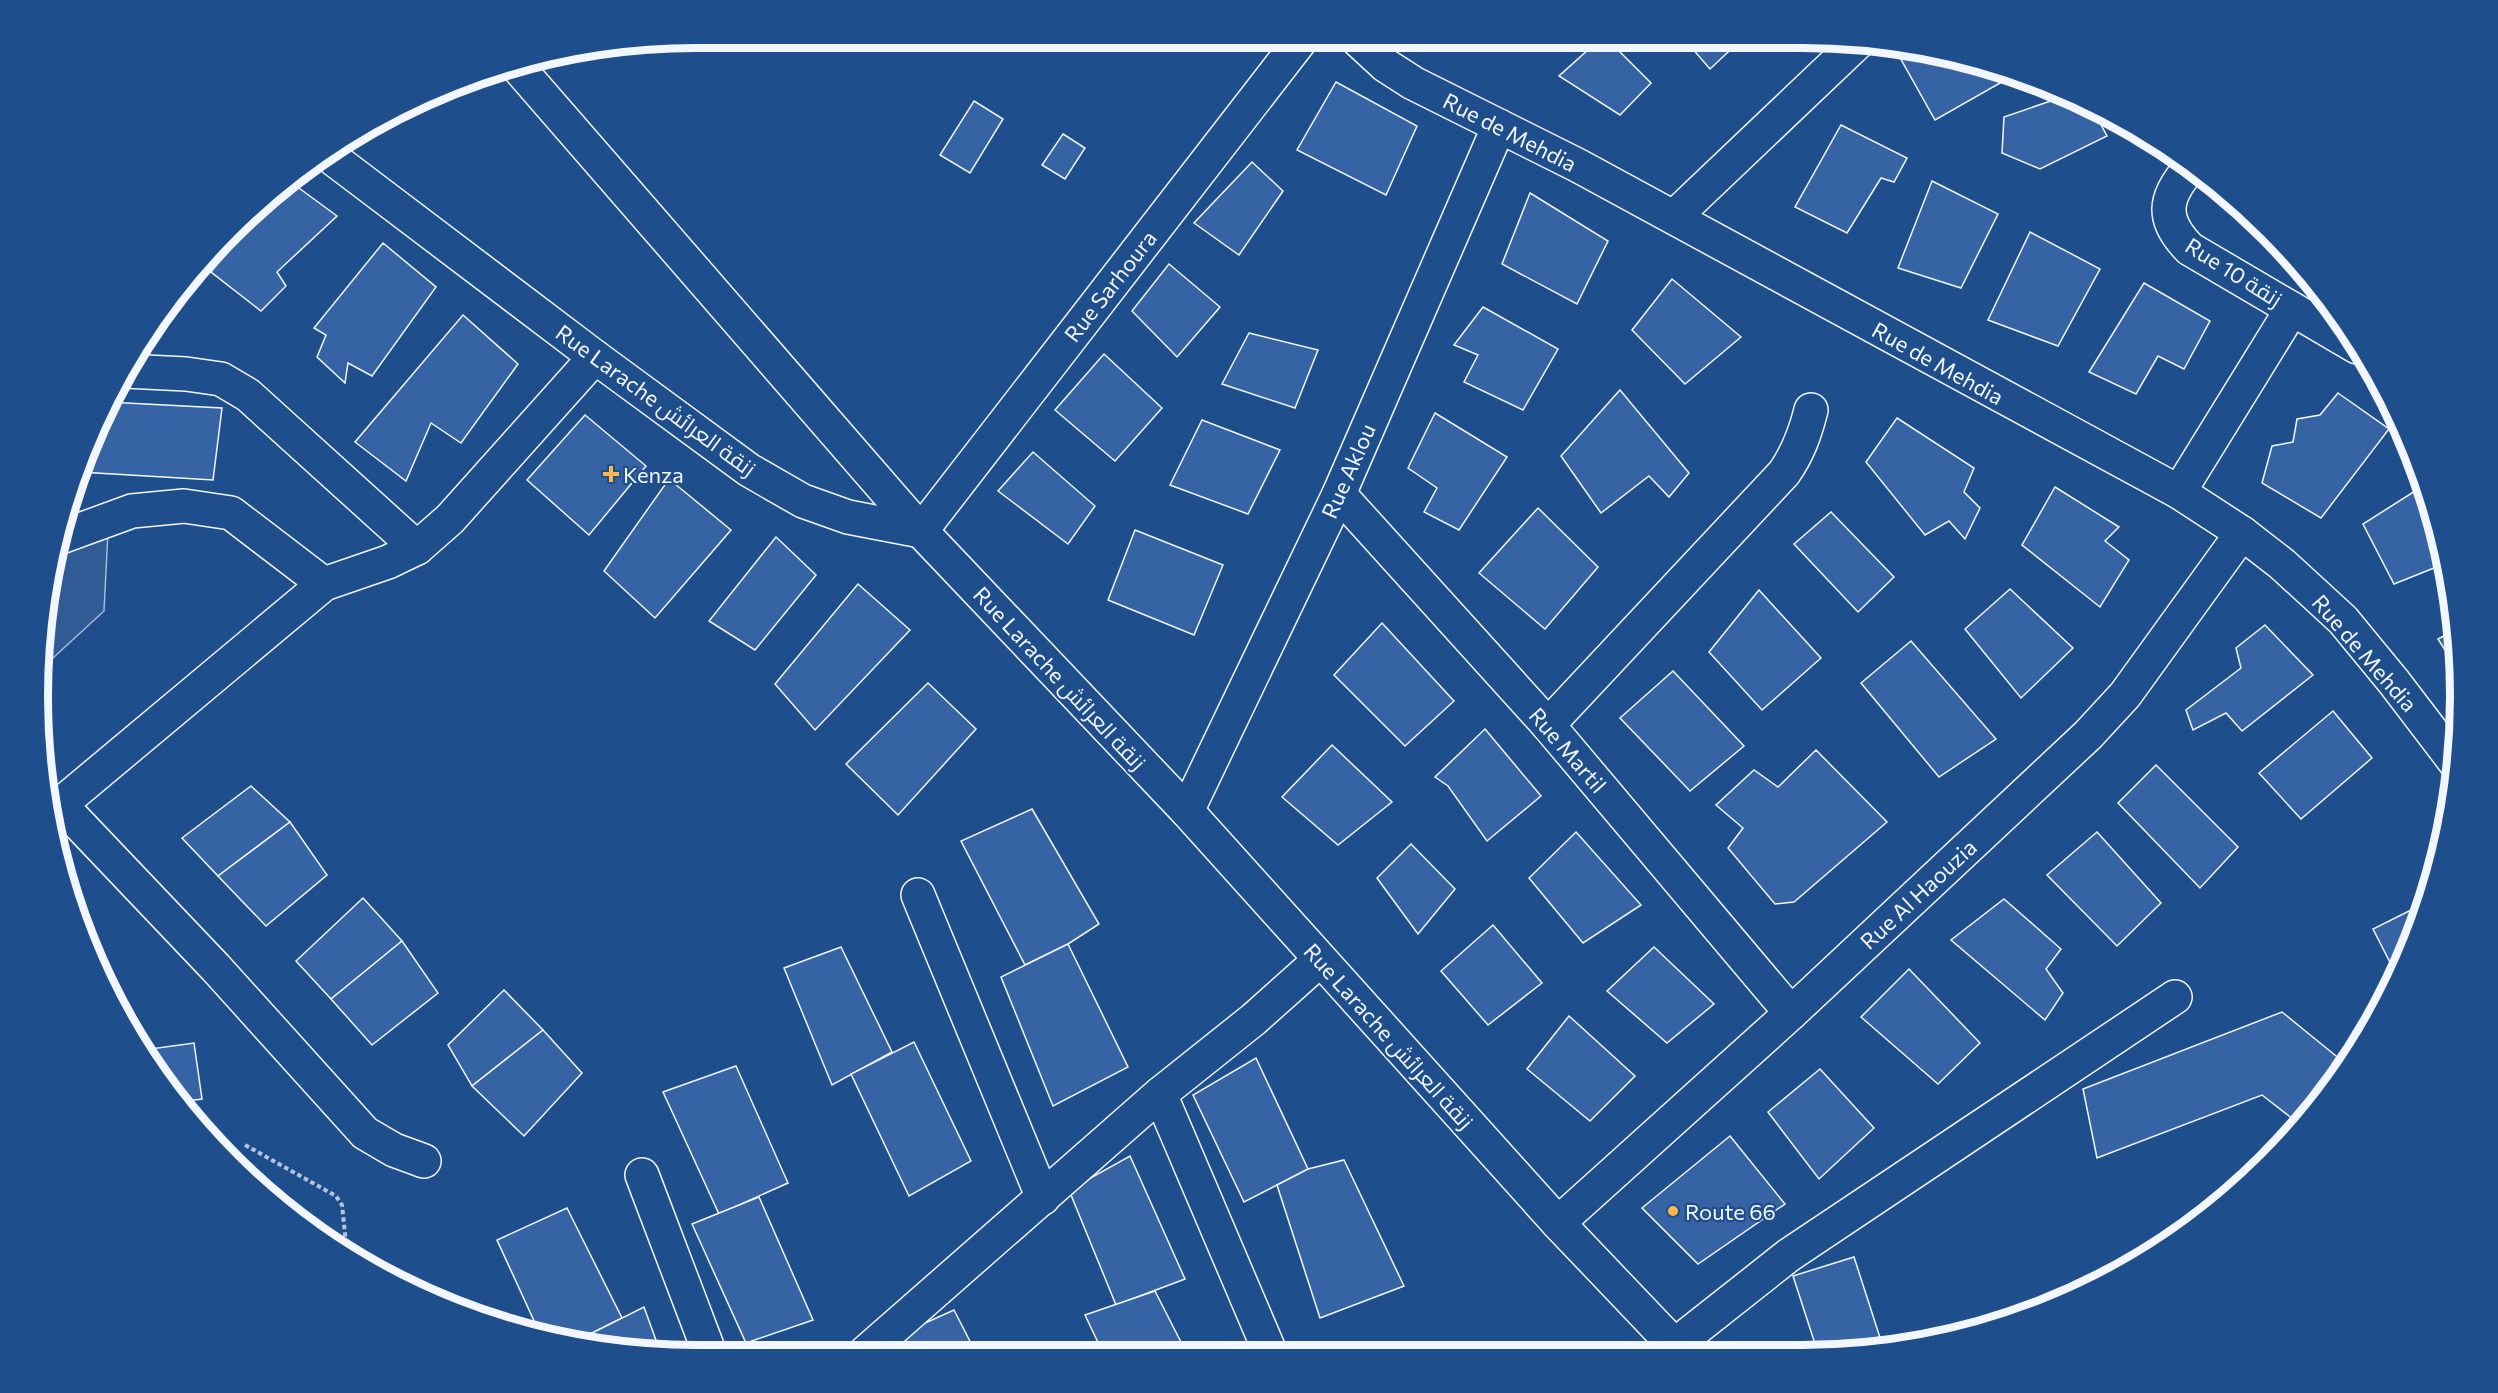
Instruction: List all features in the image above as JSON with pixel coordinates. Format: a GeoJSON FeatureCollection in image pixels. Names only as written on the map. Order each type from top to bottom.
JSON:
{"type":"FeatureCollection","features":[{"type":"Feature","properties":{"kind":"street","name":"Rue Sarhoura"},"geometry":{"type":"LineString","coordinates":[[921,531],[1295,48]]}},
{"type":"Feature","properties":{"kind":"street","name":"Rue de Mehdia"},"geometry":{"type":"LineString","coordinates":[[1367,48],[1385,65],[1413,83],[1577,165],[1674,217],[2179,492],[2242,532],[2282,564],[2343,620],[2448,751]]}},
{"type":"Feature","properties":{"kind":"street"},"geometry":{"type":"LineString","coordinates":[[1674,217],[1850,50]]}},
{"type":"Feature","properties":{"kind":"street"},"geometry":{"type":"LineString","coordinates":[[522,72],[921,531]]}},
{"type":"Feature","properties":{"kind":"street","name":"Rue Aklou"},"geometry":{"type":"LineString","coordinates":[[1187,812],[1338,494],[1499,126]]}},
{"type":"Feature","properties":{"kind":"street","name":"Rue Larache زنقة العرائش"},"geometry":{"type":"LineString","coordinates":[[333,159],[595,357],[749,470],[803,501],[848,517],[921,531],[1187,812],[1558,1223],[1675,1345]]}},
{"type":"Feature","properties":{"kind":"street","name":"Rue 10 زنقة"},"geometry":{"type":"LineString","coordinates":[[2184,174],[2178,180],[2168,213],[2176,235],[2190,249],[2343,339]]}},
{"type":"Feature","properties":{"kind":"street"},"geometry":{"type":"LineString","coordinates":[[2179,492],[2292,309]]}},
{"type":"Feature","properties":{"kind":"street"},"geometry":{"type":"LineString","coordinates":[[58,806],[324,584],[388,562],[417,548],[450,519],[595,357]]}},
{"type":"Feature","properties":{"kind":"street"},"geometry":{"type":"LineString","coordinates":[[135,372],[186,374],[221,379],[248,395],[417,548]]}},
{"type":"Feature","properties":{"kind":"street"},"geometry":{"type":"LineString","coordinates":[[1548,725],[1784,473],[1806,433],[1811,410]]}},
{"type":"Feature","properties":{"kind":"street","name":"Rue Martil"},"geometry":{"type":"LineString","coordinates":[[1338,494],[1548,725],[1791,1014]]}},
{"type":"Feature","properties":{"kind":"street"},"geometry":{"type":"LineString","coordinates":[[75,524],[132,512],[184,506],[231,513],[324,584]]}},
{"type":"Feature","properties":{"kind":"street","name":"Rue Al Haouzia"},"geometry":{"type":"LineString","coordinates":[[1558,1223],[1791,1014],[2095,727],[2125,695],[2242,532]]}},
{"type":"Feature","properties":{"kind":"street"},"geometry":{"type":"LineString","coordinates":[[59,814],[216,968],[365,1133],[394,1150],[424,1161]]}},
{"type":"Feature","properties":{"kind":"street"},"geometry":{"type":"LineString","coordinates":[[918,895],[1044,1198]]}},
{"type":"Feature","properties":{"kind":"street"},"geometry":{"type":"LineString","coordinates":[[874,1345],[1160,1094],[1254,1018],[1320,960]]}},
{"type":"Feature","properties":{"kind":"street"},"geometry":{"type":"LineString","coordinates":[[1682,1345],[1789,1255],[2175,996]]}},
{"type":"Feature","properties":{"kind":"street"},"geometry":{"type":"LineString","coordinates":[[1160,1094],[1267,1345]]}},
{"type":"Feature","properties":{"kind":"street"},"geometry":{"type":"LineString","coordinates":[[642,1175],[707,1345]]}},
{"type":"Feature","properties":{"kind":"path"},"geometry":{"type":"LineString","coordinates":[[245,1145],[336,1196],[342,1205],[346,1242]]}},
{"type":"Feature","properties":{"kind":"shaded area"},"geometry":{"type":"Polygon","coordinates":[[[75,511],[109,512],[104,611],[49,662],[60,570],[75,511]]]}},
{"type":"Feature","properties":{"kind":"building"},"geometry":{"type":"Polygon","coordinates":[[[1590,48],[1616,48],[1651,83],[1620,115],[1559,76],[1590,48]]]}},
{"type":"Feature","properties":{"kind":"building"},"geometry":{"type":"Polygon","coordinates":[[[1692,48],[1732,48],[1710,69],[1692,48]]]}},
{"type":"Feature","properties":{"kind":"building"},"geometry":{"type":"Polygon","coordinates":[[[1899,56],[1928,60],[2005,80],[1935,120],[1899,56]]]}},
{"type":"Feature","properties":{"kind":"building"},"geometry":{"type":"Polygon","coordinates":[[[1336,82],[1417,126],[1386,195],[1297,150],[1336,82]]]}},
{"type":"Feature","properties":{"kind":"building"},"geometry":{"type":"Polygon","coordinates":[[[2055,99],[2099,121],[2107,136],[2040,169],[2002,153],[2004,117],[2055,99]]]}},
{"type":"Feature","properties":{"kind":"building"},"geometry":{"type":"Polygon","coordinates":[[[974,101],[1003,119],[970,173],[940,155],[974,101]]]}},
{"type":"Feature","properties":{"kind":"building"},"geometry":{"type":"Polygon","coordinates":[[[1841,125],[1907,158],[1894,182],[1881,178],[1847,233],[1795,207],[1841,125]]]}},
{"type":"Feature","properties":{"kind":"building"},"geometry":{"type":"Polygon","coordinates":[[[1063,134],[1085,148],[1065,179],[1042,165],[1063,134]]]}},
{"type":"Feature","properties":{"kind":"building"},"geometry":{"type":"Polygon","coordinates":[[[1252,162],[1283,191],[1239,255],[1194,223],[1252,162]]]}},
{"type":"Feature","properties":{"kind":"building"},"geometry":{"type":"Polygon","coordinates":[[[1932,181],[1998,214],[1961,288],[1898,268],[1932,181]]]}},
{"type":"Feature","properties":{"kind":"building"},"geometry":{"type":"Polygon","coordinates":[[[297,186],[337,216],[277,272],[286,286],[261,311],[211,272],[238,238],[297,186]]]}},
{"type":"Feature","properties":{"kind":"building"},"geometry":{"type":"Polygon","coordinates":[[[1530,193],[1608,241],[1577,304],[1502,264],[1530,193]]]}},
{"type":"Feature","properties":{"kind":"building"},"geometry":{"type":"Polygon","coordinates":[[[2030,232],[2100,269],[2058,346],[1988,320],[2030,232]]]}},
{"type":"Feature","properties":{"kind":"building"},"geometry":{"type":"Polygon","coordinates":[[[383,243],[436,287],[372,376],[348,363],[345,383],[317,357],[326,335],[314,328],[383,243]]]}},
{"type":"Feature","properties":{"kind":"building"},"geometry":{"type":"Polygon","coordinates":[[[1169,264],[1220,307],[1177,357],[1132,311],[1169,264]]]}},
{"type":"Feature","properties":{"kind":"building"},"geometry":{"type":"Polygon","coordinates":[[[1672,279],[1741,337],[1685,384],[1632,330],[1672,279]]]}},
{"type":"Feature","properties":{"kind":"building"},"geometry":{"type":"Polygon","coordinates":[[[2144,283],[2210,321],[2184,369],[2158,356],[2136,394],[2089,372],[2144,283]]]}},
{"type":"Feature","properties":{"kind":"building"},"geometry":{"type":"Polygon","coordinates":[[[1483,307],[1558,349],[1523,410],[1464,382],[1478,355],[1454,345],[1483,307]]]}},
{"type":"Feature","properties":{"kind":"building"},"geometry":{"type":"Polygon","coordinates":[[[463,315],[518,364],[461,443],[431,423],[406,481],[355,442],[463,315]]]}},
{"type":"Feature","properties":{"kind":"building"},"geometry":{"type":"Polygon","coordinates":[[[1249,333],[1318,350],[1295,408],[1222,384],[1249,333]]]}},
{"type":"Feature","properties":{"kind":"building"},"geometry":{"type":"Polygon","coordinates":[[[1104,354],[1162,408],[1115,461],[1055,410],[1104,354]]]}},
{"type":"Feature","properties":{"kind":"building"},"geometry":{"type":"Polygon","coordinates":[[[1620,390],[1689,473],[1669,497],[1649,476],[1601,513],[1561,456],[1620,390]]]}},
{"type":"Feature","properties":{"kind":"building"},"geometry":{"type":"Polygon","coordinates":[[[2338,393],[2389,429],[2321,518],[2262,483],[2272,446],[2293,442],[2297,419],[2320,415],[2338,393]]]}},
{"type":"Feature","properties":{"kind":"building"},"geometry":{"type":"Polygon","coordinates":[[[119,403],[222,408],[213,480],[88,472],[119,403]]]}},
{"type":"Feature","properties":{"kind":"building"},"geometry":{"type":"Polygon","coordinates":[[[1435,413],[1507,457],[1459,530],[1424,512],[1437,488],[1408,468],[1435,413]]]}},
{"type":"Feature","properties":{"kind":"building"},"geometry":{"type":"Polygon","coordinates":[[[585,415],[646,466],[589,535],[527,480],[585,415]]]}},
{"type":"Feature","properties":{"kind":"building"},"geometry":{"type":"Polygon","coordinates":[[[1897,418],[1974,468],[1964,492],[1980,508],[1965,539],[1949,521],[1925,535],[1866,462],[1897,418]]]}},
{"type":"Feature","properties":{"kind":"building"},"geometry":{"type":"Polygon","coordinates":[[[1202,420],[1280,450],[1248,514],[1170,485],[1202,420]]]}},
{"type":"Feature","properties":{"kind":"building"},"geometry":{"type":"Polygon","coordinates":[[[1033,452],[1095,506],[1068,544],[998,491],[1033,452]]]}},
{"type":"Feature","properties":{"kind":"building"},"geometry":{"type":"Polygon","coordinates":[[[669,479],[731,530],[655,618],[604,571],[669,479]]]}},
{"type":"Feature","properties":{"kind":"building"},"geometry":{"type":"Polygon","coordinates":[[[2055,487],[2119,527],[2105,541],[2129,560],[2100,607],[2022,545],[2055,487]]]}},
{"type":"Feature","properties":{"kind":"building"},"geometry":{"type":"Polygon","coordinates":[[[2417,490],[2437,567],[2394,584],[2363,524],[2417,490]]]}},
{"type":"Feature","properties":{"kind":"building"},"geometry":{"type":"Polygon","coordinates":[[[1538,508],[1598,567],[1545,629],[1479,573],[1538,508]]]}},
{"type":"Feature","properties":{"kind":"building"},"geometry":{"type":"Polygon","coordinates":[[[1831,512],[1894,577],[1858,612],[1794,544],[1831,512]]]}},
{"type":"Feature","properties":{"kind":"building"},"geometry":{"type":"Polygon","coordinates":[[[1135,530],[1223,565],[1194,635],[1108,600],[1135,530]]]}},
{"type":"Feature","properties":{"kind":"building"},"geometry":{"type":"Polygon","coordinates":[[[776,537],[816,575],[755,650],[709,621],[776,537]]]}},
{"type":"Feature","properties":{"kind":"building"},"geometry":{"type":"Polygon","coordinates":[[[858,584],[910,630],[815,730],[775,684],[858,584]]]}},
{"type":"Feature","properties":{"kind":"building"},"geometry":{"type":"Polygon","coordinates":[[[2010,589],[2073,648],[2021,698],[1965,629],[2010,589]]]}},
{"type":"Feature","properties":{"kind":"building"},"geometry":{"type":"Polygon","coordinates":[[[1759,590],[1821,658],[1762,710],[1709,652],[1759,590]]]}},
{"type":"Feature","properties":{"kind":"building"},"geometry":{"type":"Polygon","coordinates":[[[1382,623],[1454,701],[1405,746],[1334,675],[1382,623]]]}},
{"type":"Feature","properties":{"kind":"building"},"geometry":{"type":"Polygon","coordinates":[[[2265,625],[2313,675],[2242,731],[2226,713],[2193,730],[2186,710],[2241,668],[2236,648],[2265,625]]]}},
{"type":"Feature","properties":{"kind":"building"},"geometry":{"type":"Polygon","coordinates":[[[2447,634],[2449,656],[2438,639],[2447,634]]]}},
{"type":"Feature","properties":{"kind":"building"},"geometry":{"type":"Polygon","coordinates":[[[1911,641],[1996,739],[1939,777],[1861,683],[1911,641]]]}},
{"type":"Feature","properties":{"kind":"building"},"geometry":{"type":"Polygon","coordinates":[[[1673,671],[1744,746],[1690,791],[1620,718],[1673,671]]]}},
{"type":"Feature","properties":{"kind":"building"},"geometry":{"type":"Polygon","coordinates":[[[928,683],[976,729],[898,815],[846,764],[928,683]]]}},
{"type":"Feature","properties":{"kind":"building"},"geometry":{"type":"Polygon","coordinates":[[[2333,711],[2372,758],[2301,819],[2259,773],[2333,711]]]}},
{"type":"Feature","properties":{"kind":"building"},"geometry":{"type":"Polygon","coordinates":[[[1485,729],[1541,796],[1487,841],[1448,786],[1435,777],[1485,729]]]}},
{"type":"Feature","properties":{"kind":"building"},"geometry":{"type":"Polygon","coordinates":[[[1332,745],[1392,802],[1338,845],[1282,797],[1332,745]]]}},
{"type":"Feature","properties":{"kind":"building"},"geometry":{"type":"Polygon","coordinates":[[[1816,750],[1887,822],[1794,902],[1775,904],[1728,848],[1743,828],[1716,805],[1754,770],[1778,787],[1816,750]]]}},
{"type":"Feature","properties":{"kind":"building"},"geometry":{"type":"Polygon","coordinates":[[[2156,765],[2238,847],[2200,888],[2118,803],[2156,765]]]}},
{"type":"Feature","properties":{"kind":"building"},"geometry":{"type":"Polygon","coordinates":[[[251,786],[290,822],[218,876],[182,838],[251,786]]]}},
{"type":"Feature","properties":{"kind":"building"},"geometry":{"type":"Polygon","coordinates":[[[1032,809],[1099,924],[1068,944],[1025,965],[961,841],[1032,809]]]}},
{"type":"Feature","properties":{"kind":"building"},"geometry":{"type":"Polygon","coordinates":[[[290,822],[327,875],[266,926],[218,876],[290,822]]]}},
{"type":"Feature","properties":{"kind":"building"},"geometry":{"type":"Polygon","coordinates":[[[1576,832],[1641,905],[1583,943],[1529,878],[1576,832]]]}},
{"type":"Feature","properties":{"kind":"building"},"geometry":{"type":"Polygon","coordinates":[[[2097,832],[2161,903],[2117,946],[2047,875],[2097,832]]]}},
{"type":"Feature","properties":{"kind":"building"},"geometry":{"type":"Polygon","coordinates":[[[1411,844],[1455,889],[1418,934],[1377,878],[1411,844]]]}},
{"type":"Feature","properties":{"kind":"building"},"geometry":{"type":"Polygon","coordinates":[[[363,898],[402,941],[331,999],[296,961],[363,898]]]}},
{"type":"Feature","properties":{"kind":"building"},"geometry":{"type":"Polygon","coordinates":[[[2004,899],[2061,949],[2046,969],[2063,993],[2045,1020],[1951,940],[2004,899]]]}},
{"type":"Feature","properties":{"kind":"building"},"geometry":{"type":"Polygon","coordinates":[[[2415,908],[2391,965],[2373,929],[2415,908]]]}},
{"type":"Feature","properties":{"kind":"building"},"geometry":{"type":"Polygon","coordinates":[[[1493,925],[1542,983],[1488,1025],[1441,971],[1493,925]]]}},
{"type":"Feature","properties":{"kind":"building"},"geometry":{"type":"Polygon","coordinates":[[[402,941],[438,993],[372,1045],[331,999],[402,941]]]}},
{"type":"Feature","properties":{"kind":"building"},"geometry":{"type":"Polygon","coordinates":[[[1068,944],[1128,1067],[1053,1106],[1001,977],[1068,944]]]}},
{"type":"Feature","properties":{"kind":"building"},"geometry":{"type":"Polygon","coordinates":[[[841,947],[892,1052],[832,1085],[784,968],[841,947]]]}},
{"type":"Feature","properties":{"kind":"building"},"geometry":{"type":"Polygon","coordinates":[[[1654,947],[1714,1004],[1667,1043],[1607,991],[1654,947]]]}},
{"type":"Feature","properties":{"kind":"building"},"geometry":{"type":"Polygon","coordinates":[[[1909,969],[1980,1043],[1938,1084],[1861,1017],[1909,969]]]}},
{"type":"Feature","properties":{"kind":"building"},"geometry":{"type":"Polygon","coordinates":[[[504,990],[543,1030],[472,1086],[448,1045],[504,990]]]}},
{"type":"Feature","properties":{"kind":"building"},"geometry":{"type":"Polygon","coordinates":[[[2282,1012],[2340,1059],[2293,1119],[2262,1095],[2097,1158],[2083,1089],[2282,1012]]]}},
{"type":"Feature","properties":{"kind":"building"},"geometry":{"type":"Polygon","coordinates":[[[1569,1016],[1635,1076],[1590,1121],[1527,1069],[1569,1016]]]}},
{"type":"Feature","properties":{"kind":"building"},"geometry":{"type":"Polygon","coordinates":[[[543,1030],[582,1073],[524,1136],[472,1086],[543,1030]]]}},
{"type":"Feature","properties":{"kind":"building"},"geometry":{"type":"Polygon","coordinates":[[[914,1042],[971,1161],[909,1196],[851,1074],[914,1042]]]}},
{"type":"Feature","properties":{"kind":"building"},"geometry":{"type":"Polygon","coordinates":[[[194,1043],[202,1099],[190,1101],[152,1049],[194,1043]]]}},
{"type":"Feature","properties":{"kind":"building"},"geometry":{"type":"Polygon","coordinates":[[[1256,1058],[1308,1169],[1244,1202],[1193,1095],[1256,1058]]]}},
{"type":"Feature","properties":{"kind":"building"},"geometry":{"type":"Polygon","coordinates":[[[736,1066],[788,1183],[719,1214],[663,1092],[736,1066]]]}},
{"type":"Feature","properties":{"kind":"building"},"geometry":{"type":"Polygon","coordinates":[[[1820,1069],[1874,1128],[1819,1179],[1768,1112],[1820,1069]]]}},
{"type":"Feature","properties":{"kind":"building"},"geometry":{"type":"Polygon","coordinates":[[[1730,1136],[1785,1204],[1698,1264],[1642,1208],[1730,1136]]]}},
{"type":"Feature","properties":{"kind":"building"},"geometry":{"type":"Polygon","coordinates":[[[1130,1156],[1185,1279],[1116,1305],[1069,1190],[1130,1156]]]}},
{"type":"Feature","properties":{"kind":"building"},"geometry":{"type":"Polygon","coordinates":[[[1344,1160],[1404,1286],[1320,1318],[1277,1185],[1308,1169],[1344,1160]]]}},
{"type":"Feature","properties":{"kind":"building"},"geometry":{"type":"Polygon","coordinates":[[[759,1197],[813,1320],[746,1343],[692,1224],[759,1197]]]}},
{"type":"Feature","properties":{"kind":"building"},"geometry":{"type":"Polygon","coordinates":[[[567,1208],[622,1318],[587,1335],[536,1325],[497,1240],[567,1208]]]}},
{"type":"Feature","properties":{"kind":"building"},"geometry":{"type":"Polygon","coordinates":[[[1854,1257],[1881,1340],[1815,1345],[1793,1276],[1854,1257]]]}},
{"type":"Feature","properties":{"kind":"building"},"geometry":{"type":"Polygon","coordinates":[[[1155,1291],[1182,1345],[1099,1345],[1085,1315],[1155,1291]]]}},
{"type":"Feature","properties":{"kind":"building"},"geometry":{"type":"Polygon","coordinates":[[[644,1307],[657,1344],[612,1339],[587,1335],[644,1307]]]}},
{"type":"Feature","properties":{"kind":"building"},"geometry":{"type":"Polygon","coordinates":[[[954,1310],[972,1345],[897,1345],[894,1337],[954,1310]]]}},
{"type":"Feature","properties":{"kind":"place","name":"Kenza"},"geometry":{"type":"Point","coordinates":[611,474]}},
{"type":"Feature","properties":{"kind":"place","name":"Route 66"},"geometry":{"type":"Point","coordinates":[1673,1211]}}]}
